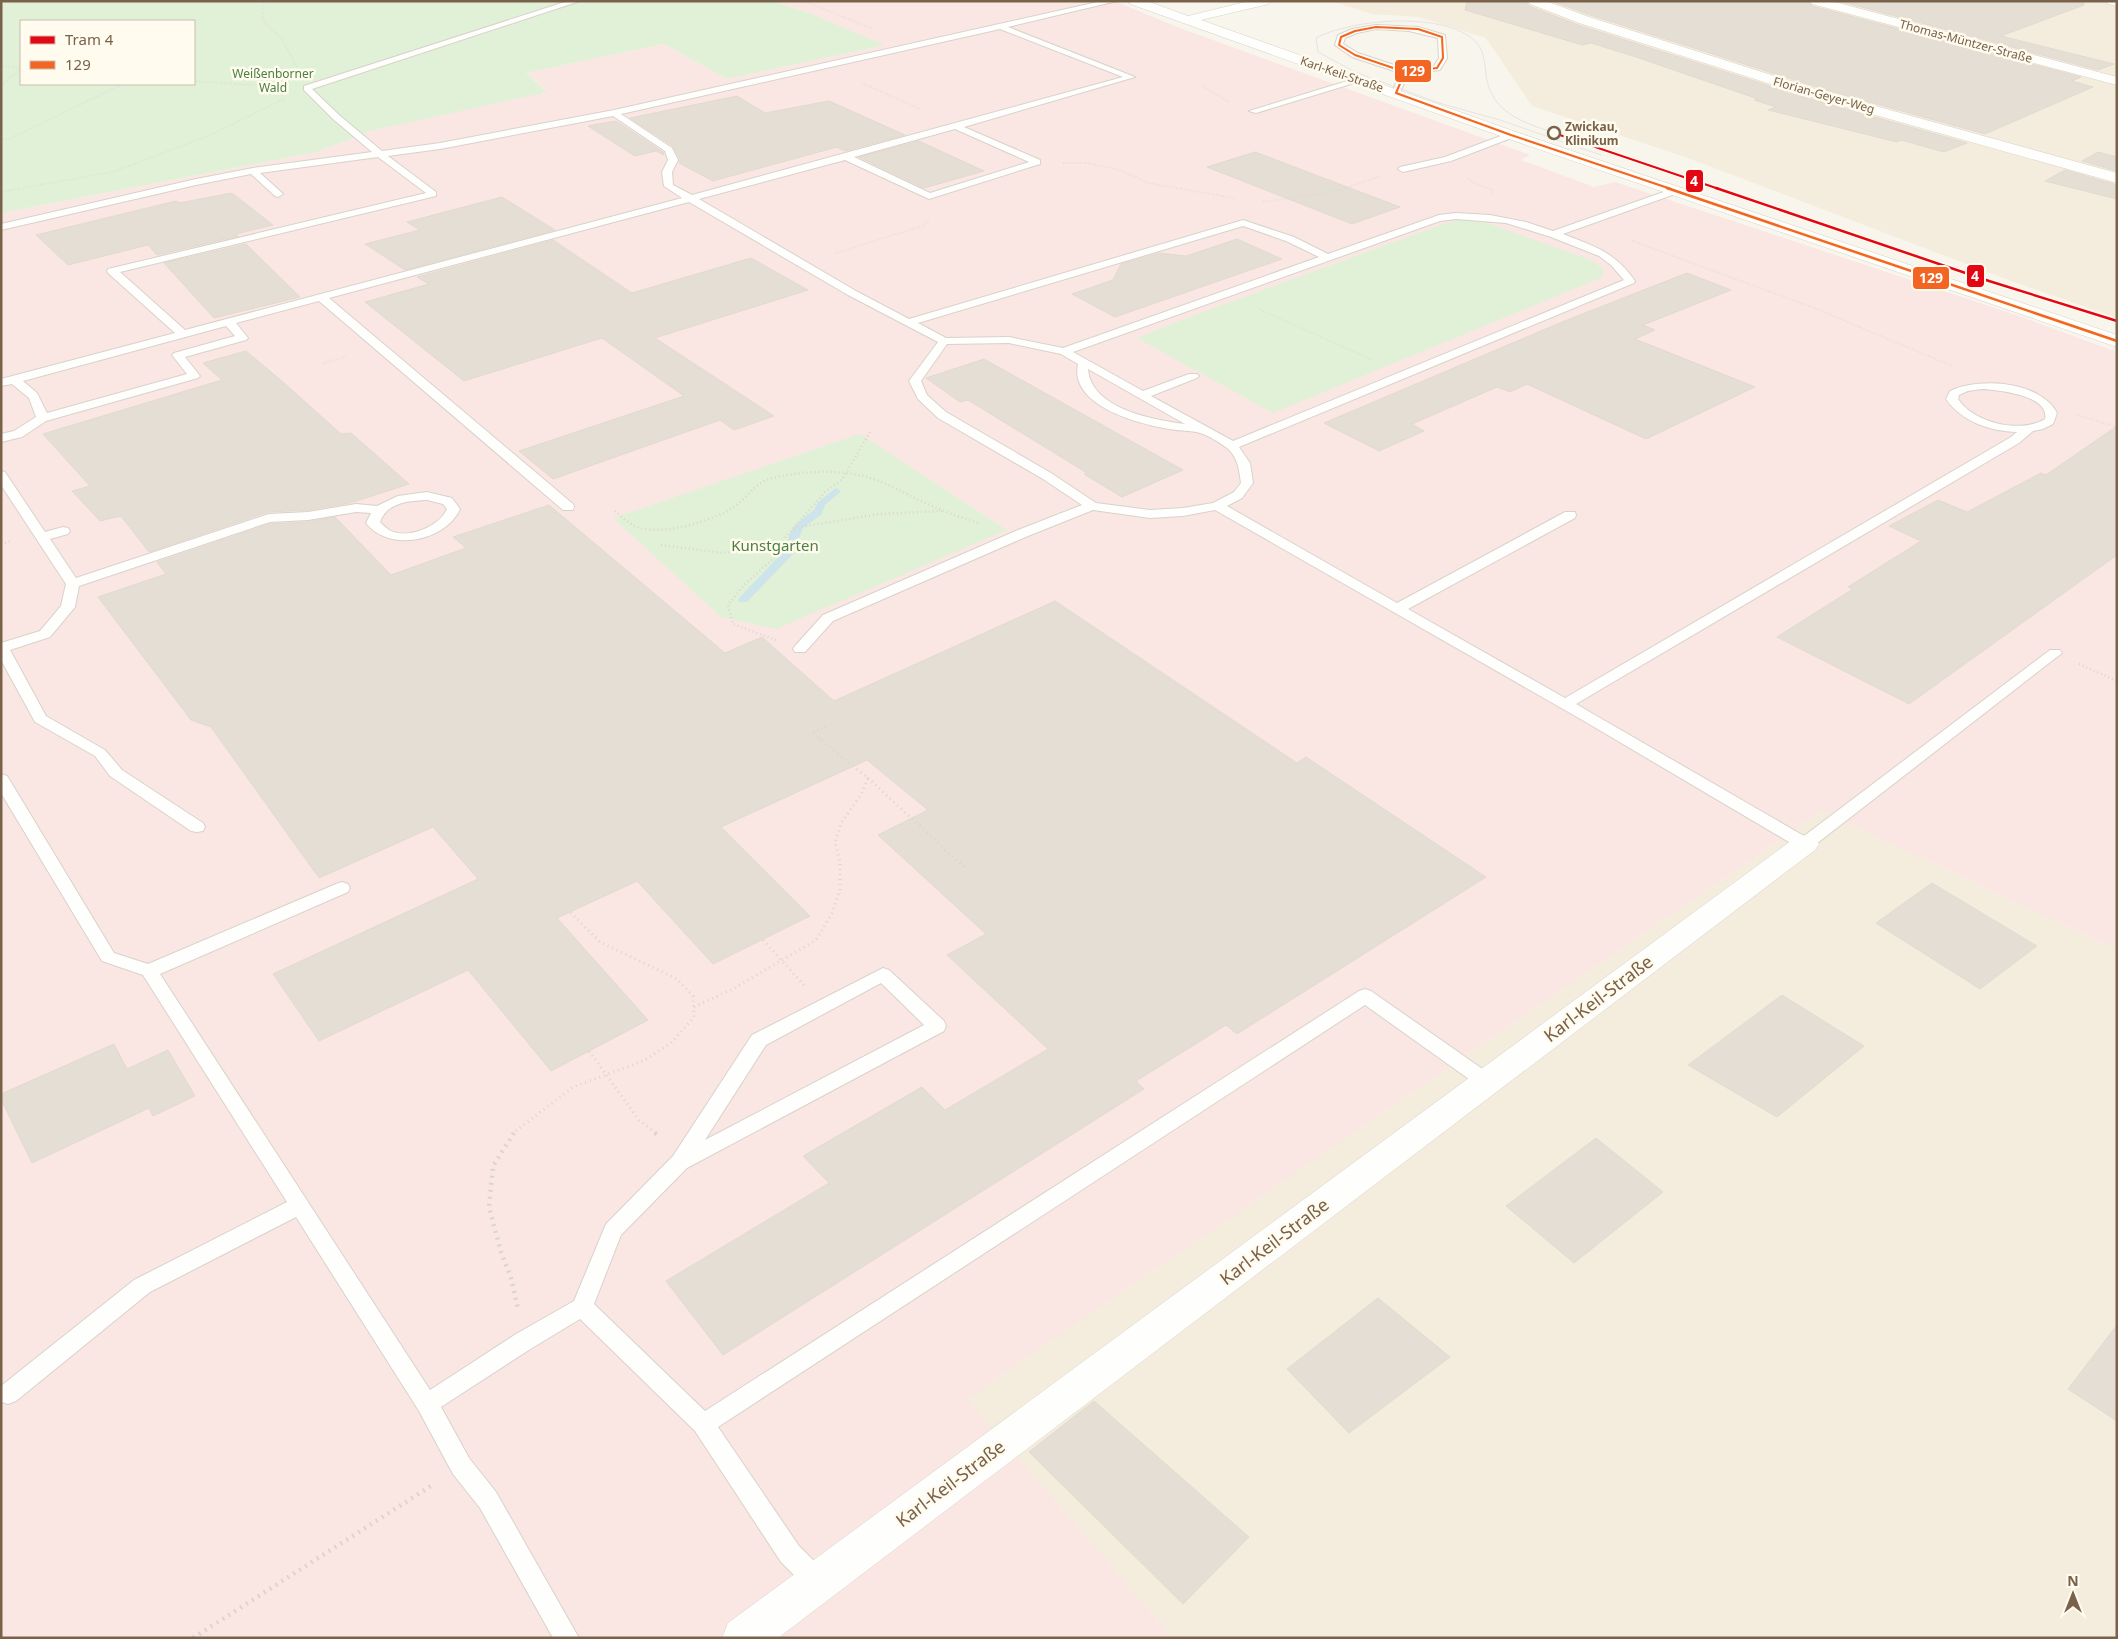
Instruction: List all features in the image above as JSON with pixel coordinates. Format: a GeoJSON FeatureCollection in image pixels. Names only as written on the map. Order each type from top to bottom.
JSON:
{"type":"FeatureCollection","features":[{"type":"Feature","properties":{"kind":"street","name":"Karl-Keil-Straße"},"geometry":{"type":"LineString","coordinates":[[1134,1],[1510,135],[2117,341]]}},
{"type":"Feature","properties":{"kind":"street"},"geometry":{"type":"LineString","coordinates":[[1187,20],[1265,1]]}},
{"type":"Feature","properties":{"kind":"street","name":"Florian-Geyer-Weg"},"geometry":{"type":"LineString","coordinates":[[1534,1],[1584,20],[1820,94],[2117,178]]}},
{"type":"Feature","properties":{"kind":"street","name":"Thomas-Müntzer-Straße"},"geometry":{"type":"LineString","coordinates":[[1816,1],[2117,81]]}},
{"type":"Feature","properties":{"kind":"street"},"geometry":{"type":"LineString","coordinates":[[2112,1],[2117,2]]}},
{"type":"Feature","properties":{"kind":"street","name":"Karl-Keil-Straße"},"geometry":{"type":"LineString","coordinates":[[743,1638],[1805,844]]}},
{"type":"Feature","properties":{"kind":"lane"},"geometry":{"type":"LineString","coordinates":[[183,334],[112,271],[433,194],[334,115],[307,88],[576,1]]}},
{"type":"Feature","properties":{"kind":"lane"},"geometry":{"type":"LineString","coordinates":[[1,228],[196,182],[253,171],[382,155],[486,134],[614,113],[1113,1]]}},
{"type":"Feature","properties":{"kind":"lane"},"geometry":{"type":"LineString","coordinates":[[1,383],[691,199],[1131,78],[1002,27]]}},
{"type":"Feature","properties":{"kind":"lane"},"geometry":{"type":"LineString","coordinates":[[1376,27],[1402,27],[1428,31],[1442,37],[1443,58],[1437,68],[1405,72],[1355,55],[1339,45],[1341,38],[1355,31],[1376,27]]}},
{"type":"Feature","properties":{"kind":"lane"},"geometry":{"type":"LineString","coordinates":[[1396,93],[1405,72]]}},
{"type":"Feature","properties":{"kind":"lane"},"geometry":{"type":"LineString","coordinates":[[1253,111],[1360,80]]}},
{"type":"Feature","properties":{"kind":"lane"},"geometry":{"type":"LineString","coordinates":[[614,113],[669,150],[673,160],[667,172],[669,186],[852,293],[944,341],[1009,340],[1064,350],[1232,446],[1244,464],[1247,482],[1238,495],[1217,506],[1183,512],[1150,514],[1092,506],[1047,476],[942,415],[922,397],[915,381],[944,341]]}},
{"type":"Feature","properties":{"kind":"lane"},"geometry":{"type":"LineString","coordinates":[[957,127],[1037,162]]}},
{"type":"Feature","properties":{"kind":"lane"},"geometry":{"type":"LineString","coordinates":[[1403,169],[1448,159],[1510,135]]}},
{"type":"Feature","properties":{"kind":"lane"},"geometry":{"type":"LineString","coordinates":[[846,157],[930,196],[1037,162]]}},
{"type":"Feature","properties":{"kind":"lane"},"geometry":{"type":"LineString","coordinates":[[253,171],[278,194]]}},
{"type":"Feature","properties":{"kind":"lane"},"geometry":{"type":"LineString","coordinates":[[1554,234],[1675,191]]}},
{"type":"Feature","properties":{"kind":"lane"},"geometry":{"type":"LineString","coordinates":[[1064,350],[1439,218],[1460,214],[1516,221],[1554,234],[1603,254],[1620,268],[1630,281],[1232,446]]}},
{"type":"Feature","properties":{"kind":"lane"},"geometry":{"type":"LineString","coordinates":[[909,322],[1243,223],[1290,239],[1326,257]]}},
{"type":"Feature","properties":{"kind":"lane"},"geometry":{"type":"LineString","coordinates":[[321,297],[568,507]]}},
{"type":"Feature","properties":{"kind":"lane"},"geometry":{"type":"LineString","coordinates":[[1,438],[18,434],[42,418],[194,376],[178,355],[242,338],[229,322]]}},
{"type":"Feature","properties":{"kind":"lane"},"geometry":{"type":"LineString","coordinates":[[1084,362],[1082,375],[1091,392],[1124,414],[1179,428],[1202,430]]}},
{"type":"Feature","properties":{"kind":"lane"},"geometry":{"type":"LineString","coordinates":[[1142,395],[1193,376]]}},
{"type":"Feature","properties":{"kind":"lane"},"geometry":{"type":"LineString","coordinates":[[13,379],[33,393],[40,407],[42,418]]}},
{"type":"Feature","properties":{"kind":"lane"},"geometry":{"type":"LineString","coordinates":[[1565,704],[2015,440],[2030,428],[2048,422],[2051,413],[2048,406],[2026,394],[1994,386],[1965,388],[1954,393],[1952,399],[1954,405],[1974,419],[1986,424],[2003,427],[2030,428]]}},
{"type":"Feature","properties":{"kind":"lane"},"geometry":{"type":"LineString","coordinates":[[1,474],[44,537],[72,584],[68,606],[45,634],[2,648],[40,719],[68,737],[100,753],[116,773],[197,827]]}},
{"type":"Feature","properties":{"kind":"lane"},"geometry":{"type":"LineString","coordinates":[[72,584],[269,518],[308,516],[356,508],[379,510],[400,499],[427,496],[448,500],[455,512],[445,525],[434,530],[408,536],[384,533],[376,529],[372,523],[374,516],[379,510]]}},
{"type":"Feature","properties":{"kind":"lane"},"geometry":{"type":"LineString","coordinates":[[800,649],[828,618],[1023,533],[1092,506]]}},
{"type":"Feature","properties":{"kind":"lane"},"geometry":{"type":"LineString","coordinates":[[1217,506],[1565,704],[1805,844],[2055,653]]}},
{"type":"Feature","properties":{"kind":"lane"},"geometry":{"type":"LineString","coordinates":[[1397,609],[1570,514]]}},
{"type":"Feature","properties":{"kind":"lane"},"geometry":{"type":"LineString","coordinates":[[44,537],[63,531]]}},
{"type":"Feature","properties":{"kind":"lane"},"geometry":{"type":"LineString","coordinates":[[1,779],[108,957],[149,971],[298,1206],[427,1404],[461,1466],[488,1500],[567,1638]]}},
{"type":"Feature","properties":{"kind":"lane"},"geometry":{"type":"LineString","coordinates":[[149,971],[342,888]]}},
{"type":"Feature","properties":{"kind":"lane"},"geometry":{"type":"LineString","coordinates":[[427,1404],[524,1341],[582,1307],[613,1230],[680,1162],[759,1040],[883,974],[937,1026],[680,1162]]}},
{"type":"Feature","properties":{"kind":"lane"},"geometry":{"type":"LineString","coordinates":[[702,1424],[1365,996],[1487,1082]]}},
{"type":"Feature","properties":{"kind":"lane"},"geometry":{"type":"LineString","coordinates":[[8,1394],[142,1286],[298,1206]]}},
{"type":"Feature","properties":{"kind":"lane"},"geometry":{"type":"LineString","coordinates":[[582,1307],[702,1424],[790,1554],[818,1582]]}},
{"type":"Feature","properties":{"kind":"path"},"geometry":{"type":"LineString","coordinates":[[264,1],[262,20],[282,39],[307,88]]}},
{"type":"Feature","properties":{"kind":"path"},"geometry":{"type":"LineString","coordinates":[[804,1],[917,46]]}},
{"type":"Feature","properties":{"kind":"path"},"geometry":{"type":"LineString","coordinates":[[1,66],[20,68]]}},
{"type":"Feature","properties":{"kind":"path"},"geometry":{"type":"LineString","coordinates":[[824,66],[957,127]]}},
{"type":"Feature","properties":{"kind":"path"},"geometry":{"type":"LineString","coordinates":[[1,85],[20,69]]}},
{"type":"Feature","properties":{"kind":"path"},"geometry":{"type":"LineString","coordinates":[[195,81],[307,88]]}},
{"type":"Feature","properties":{"kind":"path"},"geometry":{"type":"LineString","coordinates":[[1,139],[9,139],[121,85]]}},
{"type":"Feature","properties":{"kind":"path"},"geometry":{"type":"LineString","coordinates":[[1202,86],[1230,103]]}},
{"type":"Feature","properties":{"kind":"path"},"geometry":{"type":"LineString","coordinates":[[1,192],[112,172],[208,136],[307,88]]}},
{"type":"Feature","properties":{"kind":"path"},"geometry":{"type":"LineString","coordinates":[[1448,159],[1472,182],[1492,190],[1485,216]]}},
{"type":"Feature","properties":{"kind":"path"},"geometry":{"type":"LineString","coordinates":[[1037,162],[1088,163],[1120,170],[1148,183],[1241,199]]}},
{"type":"Feature","properties":{"kind":"path"},"geometry":{"type":"LineString","coordinates":[[1290,239],[1259,203],[1333,192],[1403,169]]}},
{"type":"Feature","properties":{"kind":"path"},"geometry":{"type":"LineString","coordinates":[[802,263],[922,226],[937,214],[930,196]]}},
{"type":"Feature","properties":{"kind":"path"},"geometry":{"type":"LineString","coordinates":[[1583,224],[1817,309],[1903,344],[1994,386]]}},
{"type":"Feature","properties":{"kind":"path"},"geometry":{"type":"LineString","coordinates":[[1227,294],[1404,375]]}},
{"type":"Feature","properties":{"kind":"path"},"geometry":{"type":"LineString","coordinates":[[2048,406],[2117,427]]}},
{"type":"Feature","properties":{"kind":"path"},"geometry":{"type":"LineString","coordinates":[[800,649],[733,624],[728,605],[746,584],[783,550],[786,538],[826,492],[842,480],[870,432]]}},
{"type":"Feature","properties":{"kind":"path"},"geometry":{"type":"LineString","coordinates":[[615,511],[629,523],[641,529],[658,530],[689,525],[714,517],[736,506],[754,486],[771,478],[804,474],[846,473],[886,484],[945,511],[978,523],[1023,533]]}},
{"type":"Feature","properties":{"kind":"path"},"geometry":{"type":"LineString","coordinates":[[794,528],[879,514],[945,511]]}},
{"type":"Feature","properties":{"kind":"path"},"geometry":{"type":"LineString","coordinates":[[661,545],[723,553],[784,546]]}},
{"type":"Feature","properties":{"kind":"path"},"geometry":{"type":"LineString","coordinates":[[2055,653],[2117,681]]}},
{"type":"Feature","properties":{"kind":"path"},"geometry":{"type":"LineString","coordinates":[[827,726],[812,733],[868,778],[966,869]]}},
{"type":"Feature","properties":{"kind":"path"},"geometry":{"type":"LineString","coordinates":[[694,1006],[733,989],[782,962],[816,940],[832,913],[840,890],[840,861],[835,843],[841,823],[861,796],[868,778]]}},
{"type":"Feature","properties":{"kind":"path"},"geometry":{"type":"LineString","coordinates":[[524,1341],[512,1278],[501,1252],[488,1207],[493,1166],[511,1135],[573,1086],[643,1061],[671,1043],[694,1017],[694,996],[677,980],[600,942],[570,912]]}},
{"type":"Feature","properties":{"kind":"path"},"geometry":{"type":"LineString","coordinates":[[762,940],[823,1006]]}},
{"type":"Feature","properties":{"kind":"path"},"geometry":{"type":"LineString","coordinates":[[589,1051],[607,1073],[639,1120],[659,1136],[680,1162]]}},
{"type":"Feature","properties":{"kind":"path"},"geometry":{"type":"LineString","coordinates":[[193,1638],[461,1466]]}},
{"type":"Feature","properties":{"kind":"shaded area"},"geometry":{"type":"Polygon","coordinates":[[[773,1],[1115,1],[1177,27],[1530,155],[1521,160],[1594,187],[1615,182],[2019,316],[2117,352],[2117,950],[1822,811],[967,1399],[1174,1638],[1,1638],[1,213],[317,152],[370,131],[547,91],[526,73],[664,44],[727,79],[884,45],[809,13],[773,1]]]}},
{"type":"Feature","properties":{"kind":"shaded area"},"geometry":{"type":"Polygon","coordinates":[[[1331,1],[2117,1],[2117,318],[2011,281],[1688,158],[1532,106],[1486,38],[1419,17],[1372,14],[1331,1]]]}},
{"type":"Feature","properties":{"kind":"shaded area"},"geometry":{"type":"Polygon","coordinates":[[[1822,811],[2117,950],[2117,1638],[1174,1638],[966,1399],[1822,811]]]}},
{"type":"Feature","properties":{"kind":"green space","name":"Weißenborner Wald"},"geometry":{"type":"Polygon","coordinates":[[[1,1],[773,1],[809,13],[885,45],[727,79],[664,44],[526,73],[547,92],[370,131],[317,152],[1,213],[1,1]]]}},
{"type":"Feature","properties":{"kind":"green space"},"geometry":{"type":"Polygon","coordinates":[[[1458,220],[1480,220],[1593,261],[1603,269],[1603,277],[1273,413],[1137,338],[1176,322],[1458,220]]]}},
{"type":"Feature","properties":{"kind":"green space","name":"Kunstgarten"},"geometry":{"type":"Polygon","coordinates":[[[860,434],[1007,530],[776,629],[721,617],[613,518],[860,434]]]}},
{"type":"Feature","properties":{"kind":"building"},"geometry":{"type":"Polygon","coordinates":[[[1467,1],[1526,1],[1529,6],[1578,25],[1814,100],[1967,143],[1944,152],[1901,140],[1897,142],[1768,110],[1776,107],[1636,57],[1591,43],[1582,45],[1465,10],[1467,1]]]}},
{"type":"Feature","properties":{"kind":"building"},"geometry":{"type":"Polygon","coordinates":[[[1552,1],[1808,1],[1812,6],[2081,77],[2072,81],[2093,87],[1985,134],[1826,90],[1590,15],[1552,1]]]}},
{"type":"Feature","properties":{"kind":"building"},"geometry":{"type":"Polygon","coordinates":[[[1839,1],[2083,1],[2084,5],[2001,36],[2114,64],[2098,70],[1839,1]]]}},
{"type":"Feature","properties":{"kind":"building"},"geometry":{"type":"Polygon","coordinates":[[[737,96],[765,113],[829,101],[905,135],[845,151],[837,147],[713,181],[679,163],[680,159],[673,146],[630,118],[737,96]]]}},
{"type":"Feature","properties":{"kind":"building"},"geometry":{"type":"Polygon","coordinates":[[[616,121],[663,152],[664,155],[656,151],[635,156],[588,126],[616,121]]]}},
{"type":"Feature","properties":{"kind":"building"},"geometry":{"type":"Polygon","coordinates":[[[919,141],[984,171],[924,188],[859,157],[919,141]]]}},
{"type":"Feature","properties":{"kind":"building"},"geometry":{"type":"Polygon","coordinates":[[[1255,152],[1400,207],[1352,224],[1207,167],[1255,152]]]}},
{"type":"Feature","properties":{"kind":"building"},"geometry":{"type":"Polygon","coordinates":[[[2098,152],[2117,157],[2117,171],[2082,161],[2098,152]]]}},
{"type":"Feature","properties":{"kind":"building"},"geometry":{"type":"Polygon","coordinates":[[[2065,170],[2117,185],[2117,199],[2045,181],[2065,170]]]}},
{"type":"Feature","properties":{"kind":"building"},"geometry":{"type":"Polygon","coordinates":[[[232,193],[273,225],[236,234],[238,236],[157,255],[148,245],[68,265],[36,235],[176,201],[179,203],[232,193]]]}},
{"type":"Feature","properties":{"kind":"building"},"geometry":{"type":"Polygon","coordinates":[[[502,197],[555,230],[405,270],[365,244],[420,230],[407,222],[502,197]]]}},
{"type":"Feature","properties":{"kind":"building"},"geometry":{"type":"Polygon","coordinates":[[[1237,239],[1282,259],[1115,317],[1072,294],[1113,280],[1121,264],[1160,253],[1186,256],[1237,239]]]}},
{"type":"Feature","properties":{"kind":"building"},"geometry":{"type":"Polygon","coordinates":[[[553,240],[632,293],[751,258],[808,290],[655,338],[774,416],[734,430],[720,420],[553,479],[519,451],[684,396],[602,338],[464,381],[365,302],[429,284],[417,277],[553,240]]]}},
{"type":"Feature","properties":{"kind":"building"},"geometry":{"type":"Polygon","coordinates":[[[246,244],[300,297],[214,318],[164,263],[246,244]]]}},
{"type":"Feature","properties":{"kind":"building"},"geometry":{"type":"Polygon","coordinates":[[[1687,273],[1731,290],[1643,325],[1655,330],[1635,339],[1755,387],[1646,439],[1527,384],[1510,392],[1497,387],[1412,424],[1424,431],[1379,451],[1324,423],[1562,322],[1687,273]]]}},
{"type":"Feature","properties":{"kind":"building"},"geometry":{"type":"Polygon","coordinates":[[[246,351],[341,434],[351,433],[409,484],[350,503],[308,510],[268,512],[149,552],[121,516],[100,521],[72,491],[90,486],[43,434],[222,380],[203,363],[246,351]]]}},
{"type":"Feature","properties":{"kind":"building"},"geometry":{"type":"Polygon","coordinates":[[[984,359],[1183,470],[1122,497],[1084,474],[1087,473],[968,400],[960,402],[926,378],[984,359]]]}},
{"type":"Feature","properties":{"kind":"building"},"geometry":{"type":"Polygon","coordinates":[[[2117,426],[2117,555],[1909,704],[1777,637],[1853,589],[1848,587],[1921,541],[1889,526],[1938,500],[1967,512],[2041,473],[2046,475],[2117,426]]]}},
{"type":"Feature","properties":{"kind":"building"},"geometry":{"type":"Polygon","coordinates":[[[549,505],[725,653],[762,637],[834,701],[1055,601],[1297,763],[1306,757],[1486,877],[1237,1034],[1226,1025],[1136,1081],[1144,1089],[723,1355],[666,1281],[829,1183],[803,1156],[922,1087],[945,1110],[1048,1049],[947,955],[986,934],[878,835],[928,810],[867,760],[721,827],[810,916],[713,964],[637,881],[557,918],[648,1020],[551,1071],[468,970],[319,1041],[273,974],[478,879],[433,827],[319,878],[211,727],[191,720],[98,597],[166,574],[157,562],[270,524],[308,522],[335,517],[391,575],[466,548],[453,537],[549,505]]]}},
{"type":"Feature","properties":{"kind":"building"},"geometry":{"type":"Polygon","coordinates":[[[1932,883],[2037,946],[1980,989],[1876,923],[1932,883]]]}},
{"type":"Feature","properties":{"kind":"building"},"geometry":{"type":"Polygon","coordinates":[[[1782,995],[1864,1046],[1777,1117],[1688,1065],[1782,995]]]}},
{"type":"Feature","properties":{"kind":"building"},"geometry":{"type":"Polygon","coordinates":[[[114,1044],[127,1069],[168,1050],[195,1096],[153,1116],[149,1108],[32,1163],[1,1099],[1,1094],[114,1044]]]}},
{"type":"Feature","properties":{"kind":"building"},"geometry":{"type":"Polygon","coordinates":[[[1596,1138],[1663,1192],[1574,1263],[1506,1206],[1596,1138]]]}},
{"type":"Feature","properties":{"kind":"building"},"geometry":{"type":"Polygon","coordinates":[[[1378,1298],[1450,1357],[1349,1433],[1287,1369],[1378,1298]]]}},
{"type":"Feature","properties":{"kind":"building"},"geometry":{"type":"Polygon","coordinates":[[[2117,1325],[2117,1421],[2068,1389],[2117,1325]]]}},
{"type":"Feature","properties":{"kind":"building"},"geometry":{"type":"Polygon","coordinates":[[[1094,1401],[1249,1537],[1183,1604],[1029,1452],[1094,1401]]]}},
{"type":"Feature","properties":{"kind":"waterway"},"geometry":{"type":"LineString","coordinates":[[743,600],[789,552],[793,537],[800,526],[818,512],[821,504],[836,491]]}},
{"type":"Feature","properties":{"kind":"tram line"},"geometry":{"type":"LineString","coordinates":[[1554,133],[1520,120],[1510,114],[1494,99],[1489,88],[1481,50],[1477,43],[1463,33],[1444,26],[1422,22],[1398,21],[1352,26],[1332,31],[1316,38],[1318,52],[1355,72],[1439,103],[1500,120],[1601,155]]}},
{"type":"Feature","properties":{"kind":"tram line","name":"4"},"geometry":{"type":"LineString","coordinates":[[1554,133],[1989,281],[2117,321]]}},
{"type":"Feature","properties":{"kind":"transit line","name":"129"},"geometry":{"type":"LineString","coordinates":[[1376,27],[1418,29],[1442,37],[1443,58],[1437,68],[1405,72],[1355,55],[1339,45],[1341,37],[1355,31],[1376,27]]}},
{"type":"Feature","properties":{"kind":"transit line","name":"129"},"geometry":{"type":"LineString","coordinates":[[1405,72],[1396,93],[1511,135],[2117,341]]}},
{"type":"Feature","properties":{"kind":"place","name":"Zwickau, Klinikum"},"geometry":{"type":"Point","coordinates":[1554,133]}}]}
